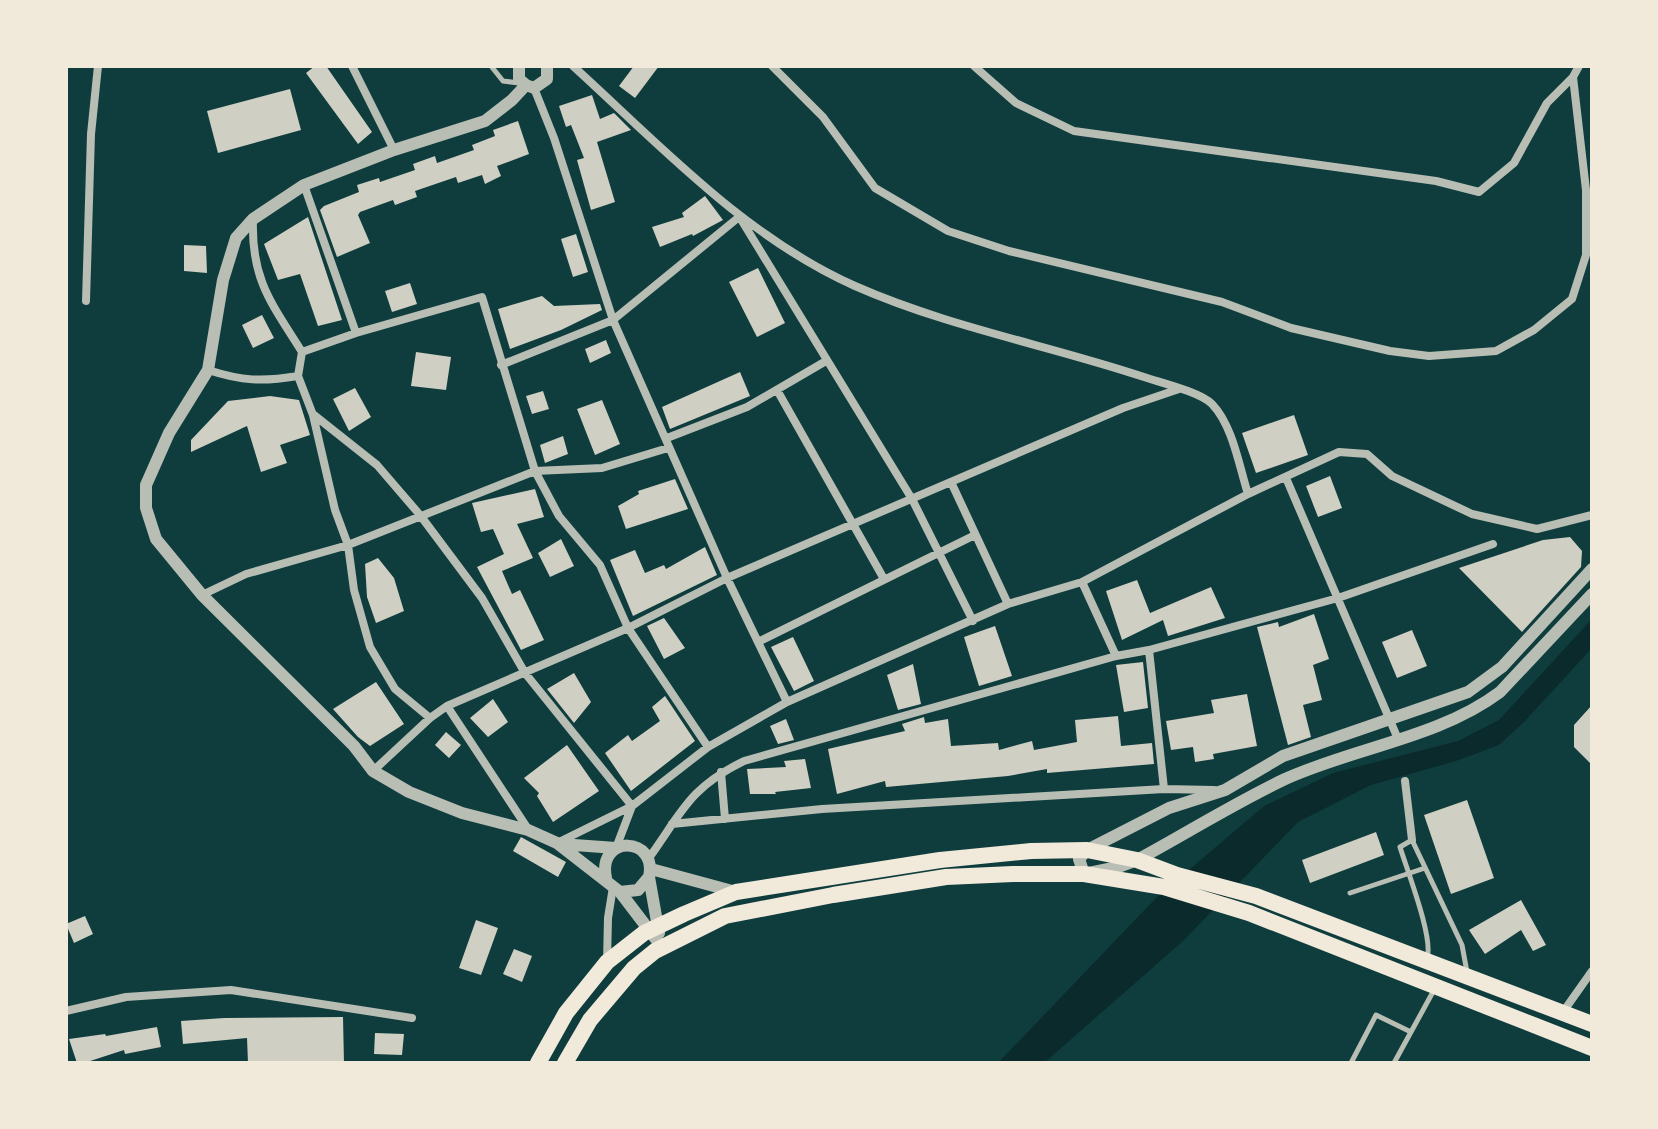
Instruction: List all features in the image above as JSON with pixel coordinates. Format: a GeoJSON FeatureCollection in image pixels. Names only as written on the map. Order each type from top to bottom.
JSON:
{"type":"FeatureCollection","features":[{"type":"Feature","properties":{"kind":"highway"},"geometry":{"type":"LineString","coordinates":[[538,1063],[566,1013],[607,962],[654,928],[736,892],[940,860],[1031,851],[1087,850],[1137,860],[1177,875],[1256,896],[1592,1024]]}},
{"type":"Feature","properties":{"kind":"highway"},"geometry":{"type":"LineString","coordinates":[[565,1063],[590,1020],[634,968],[662,947],[725,916],[946,877],[1084,874],[1164,887],[1249,913],[1592,1048]]}},
{"type":"Feature","properties":{"kind":"street"},"geometry":{"type":"LineString","coordinates":[[86,301],[91,134],[98,66]]}},
{"type":"Feature","properties":{"kind":"street"},"geometry":{"type":"LineString","coordinates":[[352,66],[394,150]]}},
{"type":"Feature","properties":{"kind":"street"},"geometry":{"type":"LineString","coordinates":[[519,66],[517,74],[527,85],[554,138],[613,320],[727,578],[787,702]]}},
{"type":"Feature","properties":{"kind":"street"},"geometry":{"type":"LineString","coordinates":[[547,66],[544,83],[527,85],[485,121],[394,150],[304,185],[253,219],[236,238],[223,280],[208,370],[169,433],[146,485],[146,508],[156,539],[202,595],[354,746],[373,771],[409,792],[462,813],[528,830],[557,843],[613,886],[654,928]]}},
{"type":"Feature","properties":{"kind":"street"},"geometry":{"type":"LineString","coordinates":[[573,66],[739,217],[792,252],[853,285],[922,312],[1087,358],[1211,403],[1225,424],[1248,494]]}},
{"type":"Feature","properties":{"kind":"street"},"geometry":{"type":"LineString","coordinates":[[772,66],[823,117],[875,188],[948,231],[1009,251],[1222,302],[1291,328],[1390,351],[1429,356],[1496,351],[1534,330],[1572,299],[1586,255],[1586,190],[1573,77]]}},
{"type":"Feature","properties":{"kind":"street"},"geometry":{"type":"LineString","coordinates":[[974,66],[1016,103],[1074,131],[1436,181],[1479,192],[1514,163],[1547,103],[1573,77],[1579,66]]}},
{"type":"Feature","properties":{"kind":"street"},"geometry":{"type":"LineString","coordinates":[[304,185],[356,333]]}},
{"type":"Feature","properties":{"kind":"street"},"geometry":{"type":"LineString","coordinates":[[501,365],[613,320],[739,217]]}},
{"type":"Feature","properties":{"kind":"street"},"geometry":{"type":"LineString","coordinates":[[739,217],[912,499],[973,621]]}},
{"type":"Feature","properties":{"kind":"street"},"geometry":{"type":"LineString","coordinates":[[253,219],[252,247],[263,290],[302,352],[298,376],[313,415],[335,510],[348,545],[354,590],[370,647],[395,689],[430,718]]}},
{"type":"Feature","properties":{"kind":"street"},"geometry":{"type":"LineString","coordinates":[[302,352],[482,297],[535,471],[559,516],[600,565],[628,628],[708,747]]}},
{"type":"Feature","properties":{"kind":"street"},"geometry":{"type":"LineString","coordinates":[[202,595],[246,574],[348,545],[535,471],[602,468],[747,407],[826,361]]}},
{"type":"Feature","properties":{"kind":"street"},"geometry":{"type":"LineString","coordinates":[[208,370],[235,379],[265,382],[298,376]]}},
{"type":"Feature","properties":{"kind":"street"},"geometry":{"type":"LineString","coordinates":[[373,771],[447,706],[628,628],[727,578],[1123,408],[1179,389]]}},
{"type":"Feature","properties":{"kind":"street"},"geometry":{"type":"LineString","coordinates":[[777,390],[884,579]]}},
{"type":"Feature","properties":{"kind":"street"},"geometry":{"type":"LineString","coordinates":[[313,415],[377,465],[420,515],[482,598],[525,673],[632,806]]}},
{"type":"Feature","properties":{"kind":"street"},"geometry":{"type":"LineString","coordinates":[[557,843],[632,806],[708,747],[787,702],[1008,604],[1082,582],[1248,494],[1339,452],[1367,454],[1392,476],[1472,514],[1537,529],[1592,515]]}},
{"type":"Feature","properties":{"kind":"street"},"geometry":{"type":"LineString","coordinates":[[1286,478],[1398,739]]}},
{"type":"Feature","properties":{"kind":"street"},"geometry":{"type":"LineString","coordinates":[[951,482],[1008,604]]}},
{"type":"Feature","properties":{"kind":"street"},"geometry":{"type":"LineString","coordinates":[[758,642],[975,535]]}},
{"type":"Feature","properties":{"kind":"street"},"geometry":{"type":"LineString","coordinates":[[613,886],[638,890],[672,824],[693,793],[721,772],[744,761],[1116,656],[1149,650],[1338,598],[1493,544]]}},
{"type":"Feature","properties":{"kind":"street"},"geometry":{"type":"LineString","coordinates":[[1592,569],[1502,667],[1468,692],[1283,756],[1225,790],[1169,808],[1087,850],[1079,859],[1084,874],[1137,860],[1284,780],[1452,720],[1493,697],[1592,594]]}},
{"type":"Feature","properties":{"kind":"street"},"geometry":{"type":"LineString","coordinates":[[1082,582],[1116,656]]}},
{"type":"Feature","properties":{"kind":"street"},"geometry":{"type":"LineString","coordinates":[[1149,650],[1164,789]]}},
{"type":"Feature","properties":{"kind":"street"},"geometry":{"type":"LineString","coordinates":[[447,706],[528,830]]}},
{"type":"Feature","properties":{"kind":"street"},"geometry":{"type":"LineString","coordinates":[[721,772],[725,819]]}},
{"type":"Feature","properties":{"kind":"street"},"geometry":{"type":"LineString","coordinates":[[1405,781],[1412,840]]}},
{"type":"Feature","properties":{"kind":"street"},"geometry":{"type":"LineString","coordinates":[[672,824],[836,808],[1164,789],[1225,790]]}},
{"type":"Feature","properties":{"kind":"street"},"geometry":{"type":"LineString","coordinates":[[607,962],[608,918],[613,886],[604,867],[607,856],[616,848],[632,806]]}},
{"type":"Feature","properties":{"kind":"street"},"geometry":{"type":"LineString","coordinates":[[557,843],[616,848],[628,845],[641,849],[650,868],[654,928],[662,947]]}},
{"type":"Feature","properties":{"kind":"street"},"geometry":{"type":"LineString","coordinates":[[650,868],[736,892]]}},
{"type":"Feature","properties":{"kind":"street"},"geometry":{"type":"LineString","coordinates":[[1562,1013],[1592,971]]}},
{"type":"Feature","properties":{"kind":"street"},"geometry":{"type":"LineString","coordinates":[[66,1011],[126,997],[231,990],[412,1018]]}},
{"type":"Feature","properties":{"kind":"lane"},"geometry":{"type":"LineString","coordinates":[[491,66],[503,81],[527,85]]}},
{"type":"Feature","properties":{"kind":"lane"},"geometry":{"type":"LineString","coordinates":[[1427,961],[1430,952],[1400,847],[1412,840],[1462,945],[1468,977]]}},
{"type":"Feature","properties":{"kind":"lane"},"geometry":{"type":"LineString","coordinates":[[1350,893],[1425,868]]}},
{"type":"Feature","properties":{"kind":"lane"},"geometry":{"type":"LineString","coordinates":[[1394,1063],[1437,987]]}},
{"type":"Feature","properties":{"kind":"lane"},"geometry":{"type":"LineString","coordinates":[[1351,1063],[1376,1015],[1411,1032]]}},
{"type":"Feature","properties":{"kind":"water"},"geometry":{"type":"Polygon","coordinates":[[[1592,619],[1592,648],[1499,745],[1456,761],[1371,785],[1298,822],[1183,941],[1044,1063],[998,1063],[1157,897],[1264,806],[1333,773],[1458,741],[1499,720],[1592,619]]]}},
{"type":"Feature","properties":{"kind":"building"},"geometry":{"type":"Polygon","coordinates":[[[315,66],[326,66],[372,132],[358,144],[306,73],[315,66]]]}},
{"type":"Feature","properties":{"kind":"building"},"geometry":{"type":"Polygon","coordinates":[[[634,66],[659,66],[635,98],[619,86],[634,66]]]}},
{"type":"Feature","properties":{"kind":"building"},"geometry":{"type":"Polygon","coordinates":[[[290,89],[301,130],[218,153],[207,111],[290,89]]]}},
{"type":"Feature","properties":{"kind":"building"},"geometry":{"type":"Polygon","coordinates":[[[592,95],[600,119],[614,113],[631,130],[597,142],[615,202],[591,210],[577,160],[584,158],[571,125],[566,127],[559,106],[592,95]]]}},
{"type":"Feature","properties":{"kind":"building"},"geometry":{"type":"Polygon","coordinates":[[[518,121],[529,154],[497,166],[501,176],[485,184],[482,175],[458,183],[456,177],[415,191],[417,197],[395,205],[393,200],[360,212],[358,215],[370,243],[337,257],[320,210],[324,206],[359,192],[357,185],[379,178],[380,182],[415,170],[413,164],[435,156],[437,163],[474,150],[472,145],[495,136],[493,130],[518,121]]]}},
{"type":"Feature","properties":{"kind":"building"},"geometry":{"type":"Polygon","coordinates":[[[705,196],[723,220],[693,236],[660,247],[652,227],[684,217],[682,213],[705,196]]]}},
{"type":"Feature","properties":{"kind":"building"},"geometry":{"type":"Polygon","coordinates":[[[308,217],[342,320],[318,326],[300,274],[278,280],[264,244],[308,217]]]}},
{"type":"Feature","properties":{"kind":"building"},"geometry":{"type":"Polygon","coordinates":[[[576,234],[588,272],[573,277],[561,239],[576,234]]]}},
{"type":"Feature","properties":{"kind":"building"},"geometry":{"type":"Polygon","coordinates":[[[184,245],[206,246],[207,273],[184,271],[184,245]]]}},
{"type":"Feature","properties":{"kind":"building"},"geometry":{"type":"Polygon","coordinates":[[[758,268],[785,323],[757,337],[729,282],[758,268]]]}},
{"type":"Feature","properties":{"kind":"building"},"geometry":{"type":"Polygon","coordinates":[[[410,283],[417,304],[392,312],[385,291],[410,283]]]}},
{"type":"Feature","properties":{"kind":"building"},"geometry":{"type":"Polygon","coordinates":[[[542,296],[554,306],[600,304],[602,310],[561,330],[510,349],[498,309],[542,296]]]}},
{"type":"Feature","properties":{"kind":"building"},"geometry":{"type":"Polygon","coordinates":[[[262,315],[274,338],[253,348],[242,325],[262,315]]]}},
{"type":"Feature","properties":{"kind":"building"},"geometry":{"type":"Polygon","coordinates":[[[606,340],[611,353],[590,363],[585,349],[606,340]]]}},
{"type":"Feature","properties":{"kind":"building"},"geometry":{"type":"Polygon","coordinates":[[[416,352],[451,357],[446,390],[411,386],[416,352]]]}},
{"type":"Feature","properties":{"kind":"building"},"geometry":{"type":"Polygon","coordinates":[[[740,372],[750,396],[670,429],[662,407],[740,372]]]}},
{"type":"Feature","properties":{"kind":"building"},"geometry":{"type":"Polygon","coordinates":[[[355,388],[371,417],[349,431],[333,399],[355,388]]]}},
{"type":"Feature","properties":{"kind":"building"},"geometry":{"type":"Polygon","coordinates":[[[543,391],[549,409],[532,414],[526,396],[543,391]]]}},
{"type":"Feature","properties":{"kind":"building"},"geometry":{"type":"Polygon","coordinates":[[[270,396],[299,400],[310,435],[280,445],[287,463],[261,472],[247,426],[191,452],[191,440],[228,401],[270,396]]]}},
{"type":"Feature","properties":{"kind":"building"},"geometry":{"type":"Polygon","coordinates":[[[602,400],[620,444],[595,455],[577,409],[602,400]]]}},
{"type":"Feature","properties":{"kind":"building"},"geometry":{"type":"Polygon","coordinates":[[[1294,415],[1308,455],[1256,473],[1242,433],[1294,415]]]}},
{"type":"Feature","properties":{"kind":"building"},"geometry":{"type":"Polygon","coordinates":[[[563,436],[568,454],[545,463],[540,445],[563,436]]]}},
{"type":"Feature","properties":{"kind":"building"},"geometry":{"type":"Polygon","coordinates":[[[1330,476],[1342,508],[1318,517],[1306,486],[1330,476]]]}},
{"type":"Feature","properties":{"kind":"building"},"geometry":{"type":"Polygon","coordinates":[[[675,479],[688,509],[626,529],[618,506],[639,494],[638,491],[675,479]]]}},
{"type":"Feature","properties":{"kind":"building"},"geometry":{"type":"Polygon","coordinates":[[[535,489],[544,517],[517,524],[533,558],[502,571],[512,594],[520,590],[544,640],[521,650],[477,567],[504,554],[493,529],[481,532],[472,503],[535,489]]]}},
{"type":"Feature","properties":{"kind":"building"},"geometry":{"type":"Polygon","coordinates":[[[1570,537],[1582,551],[1581,567],[1522,632],[1459,568],[1543,540],[1570,537]]]}},
{"type":"Feature","properties":{"kind":"building"},"geometry":{"type":"Polygon","coordinates":[[[561,539],[574,566],[550,577],[538,553],[561,539]]]}},
{"type":"Feature","properties":{"kind":"building"},"geometry":{"type":"Polygon","coordinates":[[[705,547],[717,575],[633,616],[610,560],[635,550],[645,573],[664,565],[666,569],[705,547]]]}},
{"type":"Feature","properties":{"kind":"building"},"geometry":{"type":"Polygon","coordinates":[[[378,558],[394,578],[404,611],[376,623],[367,597],[365,564],[378,558]]]}},
{"type":"Feature","properties":{"kind":"building"},"geometry":{"type":"Polygon","coordinates":[[[1137,580],[1150,613],[1211,587],[1225,618],[1168,636],[1163,620],[1122,640],[1106,591],[1137,580]]]}},
{"type":"Feature","properties":{"kind":"building"},"geometry":{"type":"Polygon","coordinates":[[[1314,614],[1329,659],[1313,665],[1322,700],[1303,705],[1311,737],[1288,745],[1257,627],[1278,622],[1279,627],[1314,614]]]}},
{"type":"Feature","properties":{"kind":"building"},"geometry":{"type":"Polygon","coordinates":[[[664,618],[685,648],[664,659],[647,626],[664,618]]]}},
{"type":"Feature","properties":{"kind":"building"},"geometry":{"type":"Polygon","coordinates":[[[995,626],[1012,676],[979,686],[964,637],[995,626]]]}},
{"type":"Feature","properties":{"kind":"building"},"geometry":{"type":"Polygon","coordinates":[[[1412,630],[1427,666],[1397,678],[1382,642],[1412,630]]]}},
{"type":"Feature","properties":{"kind":"building"},"geometry":{"type":"Polygon","coordinates":[[[793,637],[814,681],[794,691],[771,647],[793,637]]]}},
{"type":"Feature","properties":{"kind":"building"},"geometry":{"type":"Polygon","coordinates":[[[1143,662],[1148,708],[1124,712],[1116,665],[1143,662]]]}},
{"type":"Feature","properties":{"kind":"building"},"geometry":{"type":"Polygon","coordinates":[[[913,664],[921,704],[898,710],[887,675],[913,664]]]}},
{"type":"Feature","properties":{"kind":"building"},"geometry":{"type":"Polygon","coordinates":[[[574,673],[591,702],[574,723],[547,689],[574,673]]]}},
{"type":"Feature","properties":{"kind":"building"},"geometry":{"type":"Polygon","coordinates":[[[376,682],[404,724],[370,746],[333,709],[376,682]]]}},
{"type":"Feature","properties":{"kind":"building"},"geometry":{"type":"Polygon","coordinates":[[[1247,694],[1257,746],[1213,754],[1214,759],[1195,762],[1193,747],[1171,750],[1166,721],[1214,713],[1211,700],[1247,694]]]}},
{"type":"Feature","properties":{"kind":"building"},"geometry":{"type":"Polygon","coordinates":[[[665,696],[695,741],[631,791],[605,753],[628,735],[632,741],[660,721],[652,707],[665,696]]]}},
{"type":"Feature","properties":{"kind":"building"},"geometry":{"type":"Polygon","coordinates":[[[493,699],[508,722],[488,737],[470,718],[493,699]]]}},
{"type":"Feature","properties":{"kind":"building"},"geometry":{"type":"Polygon","coordinates":[[[1592,705],[1592,765],[1574,747],[1574,725],[1592,705]]]}},
{"type":"Feature","properties":{"kind":"building"},"geometry":{"type":"Polygon","coordinates":[[[1118,716],[1121,746],[1152,743],[1154,764],[1047,773],[1047,769],[1008,776],[886,787],[885,781],[837,794],[828,749],[905,731],[902,724],[924,717],[925,723],[948,719],[951,746],[998,743],[999,750],[1032,741],[1034,750],[1077,742],[1075,720],[1118,716]]]}},
{"type":"Feature","properties":{"kind":"building"},"geometry":{"type":"Polygon","coordinates":[[[786,719],[794,740],[778,744],[770,726],[786,719]]]}},
{"type":"Feature","properties":{"kind":"building"},"geometry":{"type":"Polygon","coordinates":[[[446,732],[461,745],[449,758],[435,745],[446,732]]]}},
{"type":"Feature","properties":{"kind":"building"},"geometry":{"type":"Polygon","coordinates":[[[567,745],[599,791],[553,822],[537,796],[539,793],[524,778],[567,745]]]}},
{"type":"Feature","properties":{"kind":"building"},"geometry":{"type":"Polygon","coordinates":[[[805,759],[811,788],[776,794],[750,794],[747,769],[786,767],[784,761],[805,759]]]}},
{"type":"Feature","properties":{"kind":"building"},"geometry":{"type":"Polygon","coordinates":[[[1467,800],[1494,878],[1451,894],[1424,815],[1467,800]]]}},
{"type":"Feature","properties":{"kind":"building"},"geometry":{"type":"Polygon","coordinates":[[[1376,832],[1384,855],[1310,883],[1302,860],[1376,832]]]}},
{"type":"Feature","properties":{"kind":"building"},"geometry":{"type":"Polygon","coordinates":[[[521,837],[566,862],[558,877],[513,851],[521,837]]]}},
{"type":"Feature","properties":{"kind":"building"},"geometry":{"type":"Polygon","coordinates":[[[1521,900],[1546,945],[1533,951],[1521,930],[1485,954],[1469,930],[1521,900]]]}},
{"type":"Feature","properties":{"kind":"building"},"geometry":{"type":"Polygon","coordinates":[[[85,916],[93,934],[74,943],[66,924],[85,916]]]}},
{"type":"Feature","properties":{"kind":"building"},"geometry":{"type":"Polygon","coordinates":[[[476,920],[498,928],[481,975],[459,968],[476,920]]]}},
{"type":"Feature","properties":{"kind":"building"},"geometry":{"type":"Polygon","coordinates":[[[514,949],[532,956],[522,982],[503,974],[514,949]]]}},
{"type":"Feature","properties":{"kind":"building"},"geometry":{"type":"Polygon","coordinates":[[[343,1017],[344,1063],[248,1063],[247,1038],[183,1044],[181,1021],[343,1017]]]}},
{"type":"Feature","properties":{"kind":"building"},"geometry":{"type":"Polygon","coordinates":[[[157,1027],[161,1047],[125,1054],[124,1050],[84,1063],[77,1063],[69,1039],[106,1036],[157,1027]]]}},
{"type":"Feature","properties":{"kind":"building"},"geometry":{"type":"Polygon","coordinates":[[[375,1033],[404,1034],[402,1055],[374,1054],[375,1033]]]}}]}
